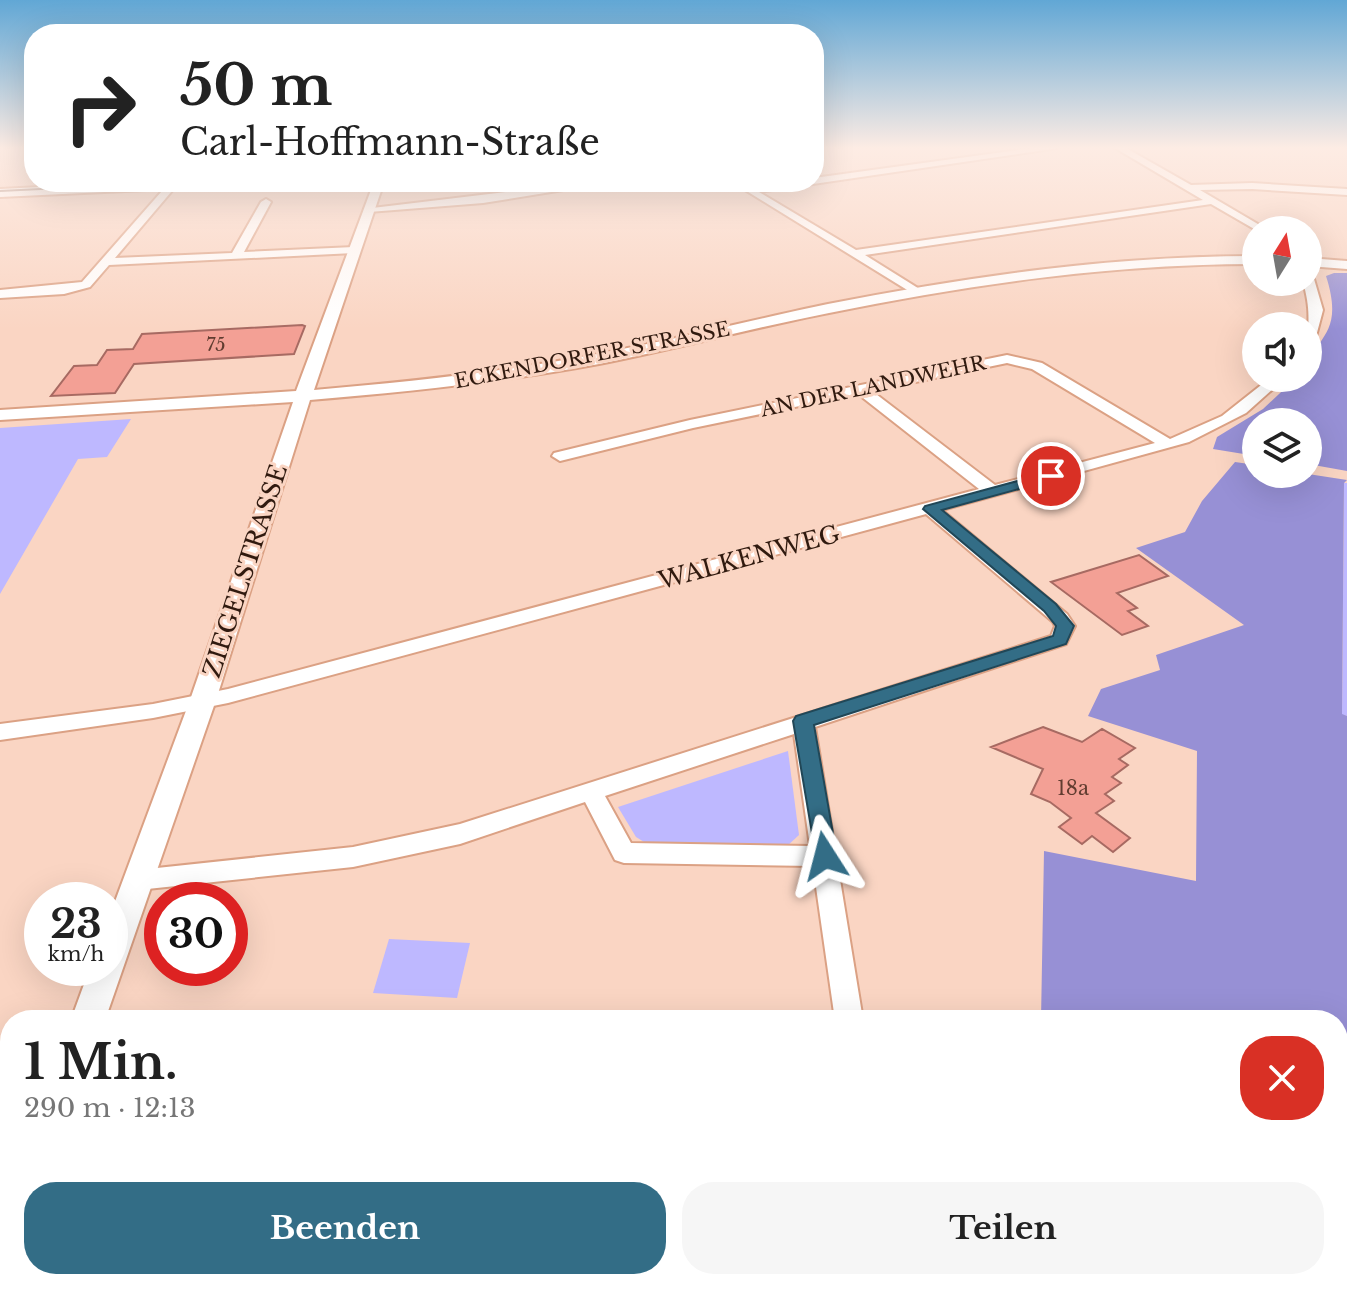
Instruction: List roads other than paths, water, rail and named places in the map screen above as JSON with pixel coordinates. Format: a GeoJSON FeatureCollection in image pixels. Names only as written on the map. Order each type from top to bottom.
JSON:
{"type":"FeatureCollection","features":[{"type":"Feature","properties":{"kind":"street"},"geometry":{"type":"LineString","coordinates":[[0,294],[76,288],[93,280],[152,208]]}},
{"type":"Feature","properties":{"kind":"street"},"geometry":{"type":"LineString","coordinates":[[236,256],[263,208]]}},
{"type":"Feature","properties":{"kind":"street"},"geometry":{"type":"LineString","coordinates":[[369,209],[379,208]]}},
{"type":"Feature","properties":{"kind":"street"},"geometry":{"type":"LineString","coordinates":[[780,208],[917,292]]}},
{"type":"Feature","properties":{"kind":"street"},"geometry":{"type":"LineString","coordinates":[[853,254],[1165,208]]}},
{"type":"Feature","properties":{"kind":"street","name":"ZIEGELSTRASSE"},"geometry":{"type":"LineString","coordinates":[[128,908],[203,700],[303,396],[369,209]]}},
{"type":"Feature","properties":{"kind":"street"},"geometry":{"type":"LineString","coordinates":[[107,262],[354,250]]}},
{"type":"Feature","properties":{"kind":"street","name":"ECKENDORFER STRASSE"},"geometry":{"type":"LineString","coordinates":[[0,415],[400,389],[562,365],[917,292],[1024,275],[1191,260],[1242,260]]}},
{"type":"Feature","properties":{"kind":"street"},"geometry":{"type":"LineString","coordinates":[[1322,264],[1347,268]]}},
{"type":"Feature","properties":{"kind":"street","name":"ECKENDORFER STRASSE"},"geometry":{"type":"LineString","coordinates":[[1132,266],[1242,267]]}},
{"type":"Feature","properties":{"kind":"street"},"geometry":{"type":"LineString","coordinates":[[1322,269],[1347,268]]}},
{"type":"Feature","properties":{"kind":"street","name":"AN DER LANDWEHR"},"geometry":{"type":"LineString","coordinates":[[560,456],[859,388],[991,361],[1015,360],[1037,366],[1168,444]]}},
{"type":"Feature","properties":{"kind":"street"},"geometry":{"type":"LineString","coordinates":[[859,388],[993,492]]}},
{"type":"Feature","properties":{"kind":"street","name":"WALKENWEG"},"geometry":{"type":"LineString","coordinates":[[0,732],[153,711],[228,696],[930,509],[1200,434],[1229,419],[1261,392]]}},
{"type":"Feature","properties":{"kind":"street"},"geometry":{"type":"LineString","coordinates":[[138,880],[353,857],[460,834],[1059,640],[1065,626],[1050,607],[930,509]]}},
{"type":"Feature","properties":{"kind":"street"},"geometry":{"type":"LineString","coordinates":[[803,721],[848,1010]]}},
{"type":"Feature","properties":{"kind":"street"},"geometry":{"type":"LineString","coordinates":[[591,791],[624,853],[825,856]]}},
{"type":"Feature","properties":{"kind":"street"},"geometry":{"type":"LineString","coordinates":[[92,1010],[100,986]]}}]}
